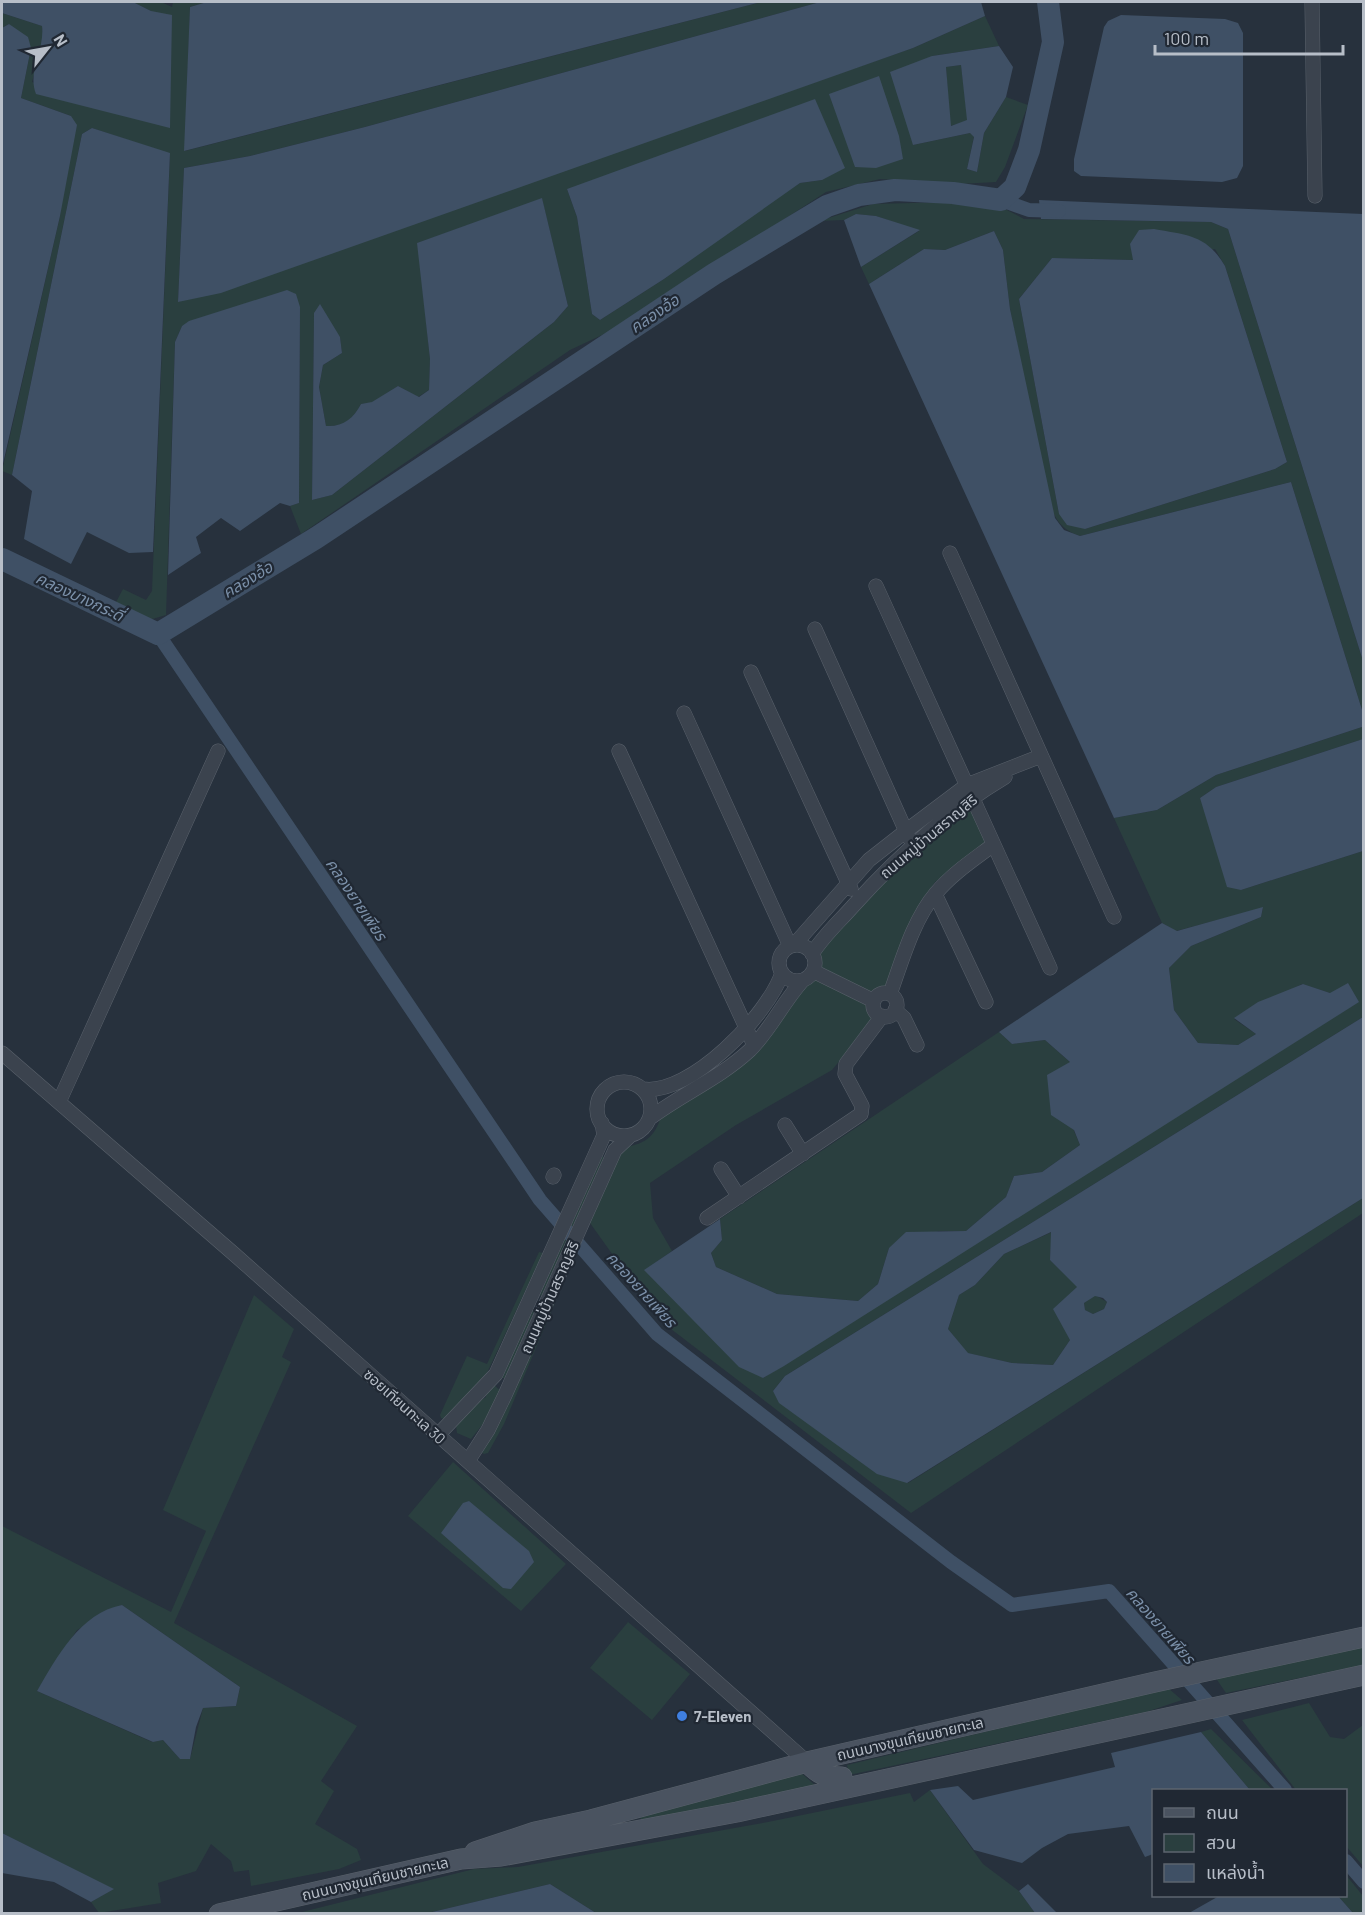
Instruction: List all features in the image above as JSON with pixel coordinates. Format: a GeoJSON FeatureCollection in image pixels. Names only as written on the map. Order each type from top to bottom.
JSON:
{"type":"FeatureCollection","features":[{"type":"Feature","properties":{"kind":"main road","name":"ถนนบางขุนเทียนชายทะเล"},"geometry":{"type":"LineString","coordinates":[[461,1858],[488,1846],[535,1832],[591,1820],[807,1762],[1155,1682],[1364,1637]]}},
{"type":"Feature","properties":{"kind":"main road","name":"ถนนบางขุนเทียนชายทะเล"},"geometry":{"type":"LineString","coordinates":[[219,1914],[461,1858],[501,1856],[737,1812],[1364,1675]]}},
{"type":"Feature","properties":{"kind":"main road"},"geometry":{"type":"LineString","coordinates":[[842,1777],[839,1770],[843,1760],[855,1751]]}},
{"type":"Feature","properties":{"kind":"main road"},"geometry":{"type":"LineString","coordinates":[[807,1762],[815,1772],[825,1777],[873,1782]]}},
{"type":"Feature","properties":{"kind":"street"},"geometry":{"type":"LineString","coordinates":[[1311,2],[1315,196]]}},
{"type":"Feature","properties":{"kind":"street"},"geometry":{"type":"LineString","coordinates":[[950,553],[1114,917]]}},
{"type":"Feature","properties":{"kind":"street"},"geometry":{"type":"LineString","coordinates":[[876,586],[1050,968]]}},
{"type":"Feature","properties":{"kind":"street"},"geometry":{"type":"LineString","coordinates":[[815,629],[912,846]]}},
{"type":"Feature","properties":{"kind":"street"},"geometry":{"type":"LineString","coordinates":[[752,672],[856,902]]}},
{"type":"Feature","properties":{"kind":"street"},"geometry":{"type":"LineString","coordinates":[[684,713],[792,946]]}},
{"type":"Feature","properties":{"kind":"street"},"geometry":{"type":"LineString","coordinates":[[58,1102],[218,751]]}},
{"type":"Feature","properties":{"kind":"street"},"geometry":{"type":"LineString","coordinates":[[619,751],[754,1045]]}},
{"type":"Feature","properties":{"kind":"street","name":"ถนนหมู่บ้านสราญสิริ"},"geometry":{"type":"LineString","coordinates":[[792,946],[869,860],[906,831],[970,791],[1041,756]]}},
{"type":"Feature","properties":{"kind":"street","name":"ถนนหมู่บ้านสราญสิริ"},"geometry":{"type":"LineString","coordinates":[[812,954],[871,884],[970,791]]}},
{"type":"Feature","properties":{"kind":"street"},"geometry":{"type":"LineString","coordinates":[[890,994],[915,929],[935,894],[959,870],[993,845]]}},
{"type":"Feature","properties":{"kind":"street"},"geometry":{"type":"LineString","coordinates":[[935,894],[986,1002]]}},
{"type":"Feature","properties":{"kind":"street"},"geometry":{"type":"LineString","coordinates":[[792,946],[806,947],[815,962],[808,976],[792,992],[770,1028],[754,1045],[728,1068],[650,1118],[642,1130],[631,1135],[615,1134],[602,1124],[597,1107],[603,1091],[610,1086],[626,1082],[655,1091],[671,1085],[716,1056],[746,1030],[778,984],[782,973],[780,956],[792,946]]}},
{"type":"Feature","properties":{"kind":"street"},"geometry":{"type":"LineString","coordinates":[[782,973],[792,980],[808,976],[874,1001]]}},
{"type":"Feature","properties":{"kind":"street"},"geometry":{"type":"LineString","coordinates":[[874,1001],[879,995],[890,994]]}},
{"type":"Feature","properties":{"kind":"street"},"geometry":{"type":"LineString","coordinates":[[707,1218],[861,1114],[862,1106],[845,1074],[846,1064],[897,1003],[890,994]]}},
{"type":"Feature","properties":{"kind":"street"},"geometry":{"type":"LineString","coordinates":[[874,1001],[876,1012],[889,1013],[903,1018],[917,1045]]}},
{"type":"Feature","properties":{"kind":"street","name":"ซอยเทียนทะเล 30"},"geometry":{"type":"LineString","coordinates":[[2,1053],[468,1461],[807,1762]]}},
{"type":"Feature","properties":{"kind":"street"},"geometry":{"type":"LineString","coordinates":[[643,1089],[651,1105],[650,1118]]}},
{"type":"Feature","properties":{"kind":"street","name":"ถนนหมู่บ้านสราญสิริ"},"geometry":{"type":"LineString","coordinates":[[438,1435],[496,1374],[604,1135],[602,1124]]}},
{"type":"Feature","properties":{"kind":"street"},"geometry":{"type":"LineString","coordinates":[[784,1125],[803,1154]]}},
{"type":"Feature","properties":{"kind":"street","name":"ถนนหมู่บ้านสราญสิริ"},"geometry":{"type":"LineString","coordinates":[[468,1461],[488,1430],[615,1150],[631,1135]]}},
{"type":"Feature","properties":{"kind":"street"},"geometry":{"type":"LineString","coordinates":[[721,1169],[739,1197]]}},
{"type":"Feature","properties":{"kind":"street"},"geometry":{"type":"LineString","coordinates":[[530,1299],[545,1306]]}},
{"type":"Feature","properties":{"kind":"street"},"geometry":{"type":"LineString","coordinates":[[488,1383],[496,1380],[503,1382],[507,1389]]}},
{"type":"Feature","properties":{"kind":"green space"},"geometry":{"type":"Polygon","coordinates":[[[133,2],[161,2],[172,7],[173,2],[207,2],[190,7],[185,151],[761,2],[820,2],[365,127],[250,156],[184,168],[178,302],[913,48],[985,16],[999,46],[932,56],[913,145],[970,133],[974,136],[967,169],[977,172],[984,133],[1006,97],[1028,105],[1005,167],[996,182],[959,184],[880,179],[826,192],[619,327],[570,350],[301,534],[290,506],[299,503],[300,307],[182,326],[175,342],[166,615],[149,620],[115,604],[123,589],[146,600],[152,591],[170,154],[92,128],[82,134],[12,475],[2,471],[60,216],[71,116],[21,98],[31,48],[9,24],[2,28],[2,13],[42,26],[44,39],[32,82],[170,127],[169,91],[151,11],[133,2]],[[822,180],[567,189],[577,217],[592,314],[600,320],[664,279],[800,183],[822,180]],[[542,199],[418,243],[430,359],[429,390],[418,397],[398,386],[372,403],[361,404],[355,414],[342,424],[326,426],[319,387],[323,365],[342,353],[340,337],[314,313],[312,500],[332,495],[554,322],[568,306],[542,199]]]}},
{"type":"Feature","properties":{"kind":"green space"},"geometry":{"type":"Polygon","coordinates":[[[961,65],[968,121],[950,126],[946,67],[961,65]]]}},
{"type":"Feature","properties":{"kind":"green space"},"geometry":{"type":"Polygon","coordinates":[[[952,202],[1003,208],[1024,219],[1211,222],[1228,229],[1363,661],[1363,713],[1291,482],[1080,536],[1063,527],[1056,519],[1049,501],[1010,309],[1003,250],[994,231],[945,250],[924,249],[869,284],[861,267],[919,231],[876,216],[856,214],[844,220],[819,221],[873,204],[952,202]],[[1215,249],[1134,260],[1052,258],[1019,299],[1059,514],[1085,529],[1275,469],[1287,462],[1225,266],[1215,249]]]}},
{"type":"Feature","properties":{"kind":"green space"},"geometry":{"type":"Polygon","coordinates":[[[1363,717],[1363,739],[1216,787],[1200,798],[1241,890],[1363,851],[1363,1017],[785,1376],[773,1391],[908,1483],[1363,1198],[1363,1213],[911,1513],[671,1329],[630,1279],[590,1223],[622,1148],[645,1141],[657,1127],[663,1111],[694,1098],[733,1070],[801,987],[814,979],[820,967],[820,953],[857,906],[965,807],[971,808],[989,841],[935,882],[925,897],[888,986],[879,988],[866,1002],[874,1019],[832,1070],[736,1125],[650,1183],[653,1218],[672,1251],[645,1270],[763,1378],[1358,1002],[1302,984],[1234,1019],[1256,1034],[1238,1045],[1198,1043],[1174,1010],[1169,968],[1191,946],[1261,917],[1263,908],[1176,931],[1162,923],[1114,818],[1157,810],[1216,775],[1362,727],[1363,717]]]}},
{"type":"Feature","properties":{"kind":"green space"},"geometry":{"type":"Polygon","coordinates":[[[999,1032],[1012,1044],[1045,1040],[1071,1063],[1074,1131],[1080,1145],[1042,1172],[1014,1176],[1006,1197],[966,1231],[939,1231],[889,1248],[878,1284],[858,1301],[777,1294],[716,1267],[711,1253],[722,1240],[720,1219],[999,1032]]]}},
{"type":"Feature","properties":{"kind":"green space"},"geometry":{"type":"Polygon","coordinates":[[[600,1156],[604,1157],[542,1296],[539,1295],[600,1156]]]}},
{"type":"Feature","properties":{"kind":"green space"},"geometry":{"type":"Polygon","coordinates":[[[1052,1232],[1050,1260],[1078,1287],[1070,1340],[1053,1365],[1012,1363],[967,1353],[948,1329],[959,1295],[975,1285],[1004,1254],[1052,1232]]]}},
{"type":"Feature","properties":{"kind":"green space"},"geometry":{"type":"Polygon","coordinates":[[[539,1252],[543,1253],[486,1375],[444,1419],[441,1418],[440,1415],[467,1356],[487,1364],[539,1252]]]}},
{"type":"Feature","properties":{"kind":"green space"},"geometry":{"type":"Polygon","coordinates":[[[573,1260],[504,1424],[488,1453],[484,1454],[479,1451],[573,1260]]]}},
{"type":"Feature","properties":{"kind":"green space"},"geometry":{"type":"Polygon","coordinates":[[[254,1295],[294,1329],[282,1357],[291,1362],[174,1623],[357,1726],[321,1781],[334,1791],[315,1824],[357,1849],[361,1860],[339,1869],[251,1886],[249,1870],[234,1872],[231,1861],[211,1844],[196,1871],[158,1883],[161,1903],[99,1913],[91,1902],[113,1889],[2,1833],[2,1526],[171,1612],[206,1531],[163,1510],[254,1295]],[[122,1605],[77,1630],[37,1691],[152,1742],[163,1740],[180,1759],[190,1759],[203,1708],[236,1706],[240,1687],[122,1605]]]}},
{"type":"Feature","properties":{"kind":"green space"},"geometry":{"type":"Polygon","coordinates":[[[1095,1295],[1107,1302],[1104,1309],[1093,1314],[1085,1310],[1084,1303],[1095,1295]]]}},
{"type":"Feature","properties":{"kind":"green space"},"geometry":{"type":"Polygon","coordinates":[[[533,1309],[534,1315],[505,1378],[502,1378],[501,1375],[533,1309]]]}},
{"type":"Feature","properties":{"kind":"green space"},"geometry":{"type":"Polygon","coordinates":[[[494,1385],[501,1391],[490,1415],[471,1439],[457,1433],[456,1426],[477,1403],[486,1397],[485,1391],[494,1385]]]}},
{"type":"Feature","properties":{"kind":"green space"},"geometry":{"type":"Polygon","coordinates":[[[453,1462],[566,1564],[521,1611],[408,1516],[453,1462]]]}},
{"type":"Feature","properties":{"kind":"green space"},"geometry":{"type":"Polygon","coordinates":[[[628,1622],[690,1674],[652,1720],[590,1668],[628,1622]]]}},
{"type":"Feature","properties":{"kind":"green space"},"geometry":{"type":"Polygon","coordinates":[[[1363,1643],[1363,1665],[1226,1693],[1215,1677],[1363,1643]]]}},
{"type":"Feature","properties":{"kind":"green space"},"geometry":{"type":"Polygon","coordinates":[[[1168,1688],[1182,1700],[1146,1712],[849,1775],[847,1765],[1168,1688]]]}},
{"type":"Feature","properties":{"kind":"green space"},"geometry":{"type":"Polygon","coordinates":[[[1309,1703],[1330,1737],[1344,1739],[1363,1725],[1363,1866],[1347,1847],[1347,1789],[1295,1789],[1242,1720],[1309,1703]]]}},
{"type":"Feature","properties":{"kind":"green space"},"geometry":{"type":"Polygon","coordinates":[[[1211,1729],[1272,1789],[1249,1789],[1201,1732],[1211,1729]]]}},
{"type":"Feature","properties":{"kind":"green space"},"geometry":{"type":"Polygon","coordinates":[[[799,1771],[817,1787],[642,1820],[640,1817],[642,1814],[799,1771]]]}},
{"type":"Feature","properties":{"kind":"green space"},"geometry":{"type":"Polygon","coordinates":[[[930,1790],[983,1864],[1019,1891],[1035,1913],[596,1913],[550,1884],[428,1913],[294,1914],[474,1869],[518,1867],[768,1822],[910,1793],[914,1802],[930,1790]]]}},
{"type":"Feature","properties":{"kind":"green space"},"geometry":{"type":"Polygon","coordinates":[[[1347,1876],[1363,1896],[1363,1913],[1353,1913],[1339,1897],[1347,1897],[1347,1876]]]}},
{"type":"Feature","properties":{"kind":"water"},"geometry":{"type":"Polygon","coordinates":[[[2,2],[133,2],[151,11],[172,15],[170,128],[36,94],[34,77],[41,44],[42,26],[2,13],[2,2]]]}},
{"type":"Feature","properties":{"kind":"water"},"geometry":{"type":"Polygon","coordinates":[[[207,2],[761,2],[184,151],[190,7],[207,2]]]}},
{"type":"Feature","properties":{"kind":"water"},"geometry":{"type":"Polygon","coordinates":[[[820,2],[981,2],[985,16],[913,48],[221,293],[178,302],[184,168],[250,156],[365,127],[820,2]]]}},
{"type":"Feature","properties":{"kind":"water"},"geometry":{"type":"Polygon","coordinates":[[[1121,15],[1225,19],[1238,23],[1243,33],[1243,166],[1237,178],[1222,182],[1081,176],[1074,171],[1074,159],[1104,27],[1108,21],[1121,15]]]}},
{"type":"Feature","properties":{"kind":"water"},"geometry":{"type":"Polygon","coordinates":[[[9,24],[28,37],[31,48],[21,98],[71,116],[77,125],[60,216],[2,468],[2,28],[9,24]]]}},
{"type":"Feature","properties":{"kind":"water"},"geometry":{"type":"Polygon","coordinates":[[[999,46],[1013,67],[1006,97],[984,133],[977,172],[967,169],[974,137],[970,133],[913,145],[890,72],[932,56],[999,46]],[[961,65],[946,67],[951,126],[967,120],[961,65]]]}},
{"type":"Feature","properties":{"kind":"water"},"geometry":{"type":"Polygon","coordinates":[[[879,76],[899,136],[903,159],[876,168],[855,167],[829,94],[879,76]]]}},
{"type":"Feature","properties":{"kind":"water"},"geometry":{"type":"Polygon","coordinates":[[[815,99],[845,168],[822,180],[800,183],[664,279],[600,320],[592,314],[577,217],[567,189],[815,99]]]}},
{"type":"Feature","properties":{"kind":"water"},"geometry":{"type":"Polygon","coordinates":[[[92,128],[170,153],[153,552],[129,553],[87,532],[71,564],[24,539],[32,491],[12,475],[82,134],[92,128]]]}},
{"type":"Feature","properties":{"kind":"water"},"geometry":{"type":"Polygon","coordinates":[[[542,198],[568,306],[554,322],[332,495],[312,500],[314,313],[320,304],[340,337],[342,353],[323,365],[319,387],[326,426],[338,425],[347,421],[361,404],[372,402],[398,386],[419,397],[429,390],[430,359],[417,243],[542,198]]]}},
{"type":"Feature","properties":{"kind":"water"},"geometry":{"type":"Polygon","coordinates":[[[1039,200],[1363,214],[1363,661],[1228,229],[1211,222],[1041,219],[1039,200]]]}},
{"type":"Feature","properties":{"kind":"water"},"geometry":{"type":"Polygon","coordinates":[[[856,214],[876,216],[920,230],[861,267],[844,220],[856,214]]]}},
{"type":"Feature","properties":{"kind":"water"},"geometry":{"type":"Polygon","coordinates":[[[1154,229],[1186,235],[1203,242],[1211,248],[1225,266],[1287,462],[1275,469],[1085,529],[1067,525],[1059,514],[1019,299],[1052,258],[1133,260],[1130,244],[1139,230],[1154,229]]]}},
{"type":"Feature","properties":{"kind":"water"},"geometry":{"type":"Polygon","coordinates":[[[994,231],[1003,250],[1010,309],[1055,518],[1064,530],[1080,536],[1291,482],[1363,713],[1362,727],[1216,775],[1157,810],[1114,818],[869,284],[924,249],[945,250],[994,231]]]}},
{"type":"Feature","properties":{"kind":"water"},"geometry":{"type":"Polygon","coordinates":[[[287,290],[296,294],[300,307],[299,503],[290,506],[280,503],[240,531],[221,518],[196,537],[201,553],[168,575],[175,342],[182,326],[189,321],[287,290]]]}},
{"type":"Feature","properties":{"kind":"water"},"geometry":{"type":"Polygon","coordinates":[[[1363,739],[1363,851],[1241,890],[1227,887],[1200,798],[1216,787],[1363,739]]]}},
{"type":"Feature","properties":{"kind":"water"},"geometry":{"type":"Polygon","coordinates":[[[1263,907],[1261,917],[1191,946],[1169,968],[1174,1010],[1198,1043],[1238,1045],[1256,1034],[1234,1018],[1258,1002],[1303,984],[1330,993],[1348,983],[1359,1002],[784,1366],[763,1378],[739,1367],[644,1270],[720,1219],[722,1240],[711,1253],[716,1267],[777,1294],[858,1301],[878,1284],[889,1248],[906,1232],[966,1231],[1006,1197],[1014,1176],[1042,1172],[1080,1145],[1074,1130],[1051,1115],[1047,1075],[1070,1062],[1045,1040],[1012,1044],[999,1032],[1162,923],[1177,931],[1263,907]]]}},
{"type":"Feature","properties":{"kind":"water"},"geometry":{"type":"Polygon","coordinates":[[[1363,1017],[1363,1198],[907,1483],[877,1474],[779,1403],[773,1391],[785,1376],[1363,1017]],[[1051,1232],[1004,1254],[975,1285],[959,1295],[948,1329],[968,1353],[1012,1363],[1053,1365],[1070,1340],[1053,1309],[1077,1287],[1050,1260],[1051,1232]],[[1095,1296],[1084,1303],[1085,1310],[1093,1314],[1104,1309],[1107,1302],[1095,1296]]]}},
{"type":"Feature","properties":{"kind":"water"},"geometry":{"type":"Polygon","coordinates":[[[469,1501],[529,1551],[534,1562],[511,1589],[503,1588],[441,1533],[463,1503],[469,1501]]]}},
{"type":"Feature","properties":{"kind":"water"},"geometry":{"type":"Polygon","coordinates":[[[122,1605],[240,1687],[236,1706],[203,1708],[196,1727],[190,1759],[180,1759],[163,1740],[153,1742],[37,1691],[71,1638],[94,1617],[122,1605]]]}},
{"type":"Feature","properties":{"kind":"water"},"geometry":{"type":"Polygon","coordinates":[[[1201,1732],[1249,1789],[1152,1789],[1152,1854],[1145,1857],[1129,1826],[1068,1834],[1042,1848],[1022,1863],[974,1850],[930,1790],[958,1786],[973,1800],[1115,1767],[1111,1753],[1201,1732]]]}},
{"type":"Feature","properties":{"kind":"water"},"geometry":{"type":"Polygon","coordinates":[[[2,1833],[114,1889],[91,1902],[54,1882],[2,1873],[2,1833]]]}},
{"type":"Feature","properties":{"kind":"water"},"geometry":{"type":"Polygon","coordinates":[[[550,1884],[596,1913],[428,1913],[550,1884]]]}},
{"type":"Feature","properties":{"kind":"water"},"geometry":{"type":"Polygon","coordinates":[[[1028,1884],[1057,1913],[1035,1913],[1019,1891],[1028,1884]]]}},
{"type":"Feature","properties":{"kind":"water"},"geometry":{"type":"Polygon","coordinates":[[[1217,1897],[1339,1897],[1353,1913],[1189,1913],[1217,1897]]]}},
{"type":"Feature","properties":{"kind":"waterway","name":"คลองอ้อ"},"geometry":{"type":"LineString","coordinates":[[2,559],[158,634],[316,538],[714,274],[827,206],[859,195],[895,190],[953,193],[1001,200],[1015,187],[1029,150],[1053,42],[1048,2]]}},
{"type":"Feature","properties":{"kind":"waterway"},"geometry":{"type":"LineString","coordinates":[[1001,200],[1029,210],[1059,211]]}},
{"type":"Feature","properties":{"kind":"waterway","name":"คลองยายเพียร"},"geometry":{"type":"LineString","coordinates":[[158,634],[540,1200],[657,1334],[951,1562],[1012,1605],[1109,1591],[1284,1789]]}},
{"type":"Feature","properties":{"kind":"waterway","name":"คลองยายเพียร"},"geometry":{"type":"LineString","coordinates":[[1347,1862],[1364,1882]]}},
{"type":"Feature","properties":{"kind":"place","name":"7-Eleven"},"geometry":{"type":"Point","coordinates":[682,1716]}},
{"type":"Feature","properties":{"kind":"water label","name":"คลองบางกระดี่"},"geometry":{"type":"Point","coordinates":[80,596]}}]}
